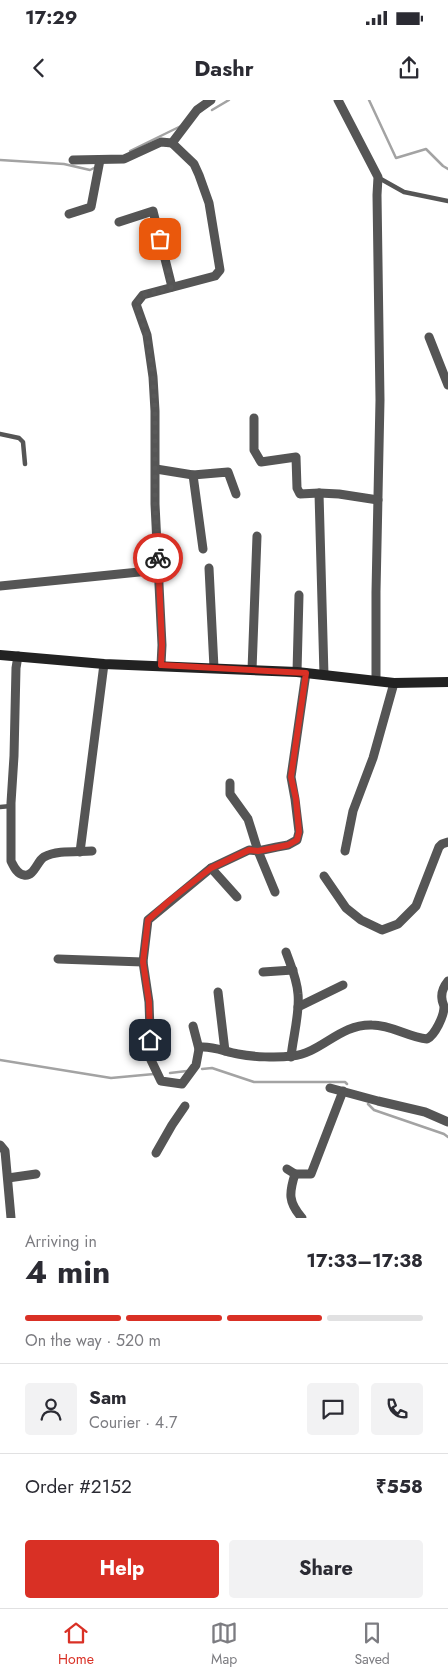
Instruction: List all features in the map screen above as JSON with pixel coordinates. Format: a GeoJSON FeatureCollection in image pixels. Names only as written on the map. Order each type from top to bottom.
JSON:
{"type":"FeatureCollection","features":[{"type":"Feature","properties":{"kind":"main road"},"geometry":{"type":"LineString","coordinates":[[0,655],[104,664],[301,672],[394,683],[448,682]]}},
{"type":"Feature","properties":{"kind":"street"},"geometry":{"type":"LineString","coordinates":[[172,143],[197,110],[211,100]]}},
{"type":"Feature","properties":{"kind":"street"},"geometry":{"type":"LineString","coordinates":[[338,100],[378,177],[380,400],[376,681]]}},
{"type":"Feature","properties":{"kind":"street"},"geometry":{"type":"LineString","coordinates":[[73,160],[124,160],[161,142],[172,143],[194,164],[209,203],[220,268],[219,272],[215,276],[143,295],[136,304],[147,335],[153,377],[156,469],[155,504],[162,645],[161,665]]}},
{"type":"Feature","properties":{"kind":"street"},"geometry":{"type":"LineString","coordinates":[[70,214],[91,207],[100,160]]}},
{"type":"Feature","properties":{"kind":"street"},"geometry":{"type":"LineString","coordinates":[[119,222],[153,212],[172,287]]}},
{"type":"Feature","properties":{"kind":"street"},"geometry":{"type":"LineString","coordinates":[[429,337],[448,385]]}},
{"type":"Feature","properties":{"kind":"street"},"geometry":{"type":"LineString","coordinates":[[254,418],[254,450],[261,462],[296,457],[298,492],[378,500]]}},
{"type":"Feature","properties":{"kind":"street"},"geometry":{"type":"LineString","coordinates":[[156,469],[193,475],[228,472],[236,494]]}},
{"type":"Feature","properties":{"kind":"street"},"geometry":{"type":"LineString","coordinates":[[193,475],[203,549]]}},
{"type":"Feature","properties":{"kind":"street"},"geometry":{"type":"LineString","coordinates":[[319,493],[324,675]]}},
{"type":"Feature","properties":{"kind":"street"},"geometry":{"type":"LineString","coordinates":[[252,670],[257,536]]}},
{"type":"Feature","properties":{"kind":"street"},"geometry":{"type":"LineString","coordinates":[[209,568],[214,668]]}},
{"type":"Feature","properties":{"kind":"street"},"geometry":{"type":"LineString","coordinates":[[0,586],[159,570]]}},
{"type":"Feature","properties":{"kind":"street"},"geometry":{"type":"LineString","coordinates":[[193,1026],[198,1049],[196,1065],[182,1084],[161,1081],[151,1060],[149,1002],[143,962],[148,920],[211,868],[249,850],[258,851],[288,845],[294,842],[299,835],[296,799],[291,777],[301,672],[299,596]]}},
{"type":"Feature","properties":{"kind":"street"},"geometry":{"type":"LineString","coordinates":[[18,656],[11,806],[11,861],[14,868],[20,873],[28,875],[45,857],[54,854],[92,851]]}},
{"type":"Feature","properties":{"kind":"street"},"geometry":{"type":"LineString","coordinates":[[80,852],[104,664]]}},
{"type":"Feature","properties":{"kind":"street"},"geometry":{"type":"LineString","coordinates":[[345,851],[353,810],[373,758],[394,683]]}},
{"type":"Feature","properties":{"kind":"street"},"geometry":{"type":"LineString","coordinates":[[230,784],[230,794],[248,819],[258,851],[275,892]]}},
{"type":"Feature","properties":{"kind":"street"},"geometry":{"type":"LineString","coordinates":[[324,876],[346,908],[361,920],[382,930],[398,924],[416,906],[439,847],[448,842]]}},
{"type":"Feature","properties":{"kind":"street"},"geometry":{"type":"LineString","coordinates":[[211,868],[237,897]]}},
{"type":"Feature","properties":{"kind":"street"},"geometry":{"type":"LineString","coordinates":[[286,952],[298,993],[298,1007],[291,1056]]}},
{"type":"Feature","properties":{"kind":"street"},"geometry":{"type":"LineString","coordinates":[[58,959],[143,962]]}},
{"type":"Feature","properties":{"kind":"street"},"geometry":{"type":"LineString","coordinates":[[263,972],[292,970]]}},
{"type":"Feature","properties":{"kind":"street"},"geometry":{"type":"LineString","coordinates":[[198,1049],[205,1047],[241,1055],[291,1056],[309,1053],[338,1034],[372,1024],[425,1039],[430,1038],[437,1029],[444,1007],[442,999],[447,983]]}},
{"type":"Feature","properties":{"kind":"street"},"geometry":{"type":"LineString","coordinates":[[298,1007],[343,985]]}},
{"type":"Feature","properties":{"kind":"street"},"geometry":{"type":"LineString","coordinates":[[218,992],[225,1051]]}},
{"type":"Feature","properties":{"kind":"street"},"geometry":{"type":"LineString","coordinates":[[330,1088],[378,1102],[425,1112],[447,1121]]}},
{"type":"Feature","properties":{"kind":"street"},"geometry":{"type":"LineString","coordinates":[[302,1218],[290,1201],[291,1172],[311,1174],[342,1091]]}},
{"type":"Feature","properties":{"kind":"street"},"geometry":{"type":"LineString","coordinates":[[156,1153],[184,1106]]}},
{"type":"Feature","properties":{"kind":"street"},"geometry":{"type":"LineString","coordinates":[[0,1145],[5,1151],[11,1218]]}},
{"type":"Feature","properties":{"kind":"street"},"geometry":{"type":"LineString","coordinates":[[8,1178],[36,1174]]}},
{"type":"Feature","properties":{"kind":"lane"},"geometry":{"type":"LineString","coordinates":[[378,177],[404,192],[448,201]]}},
{"type":"Feature","properties":{"kind":"lane"},"geometry":{"type":"LineString","coordinates":[[0,434],[19,438],[23,442],[24,464]]}},
{"type":"Feature","properties":{"kind":"lane"},"geometry":{"type":"LineString","coordinates":[[0,807],[11,806]]}},
{"type":"Feature","properties":{"kind":"waterway"},"geometry":{"type":"LineString","coordinates":[[212,110],[229,100]]}},
{"type":"Feature","properties":{"kind":"waterway"},"geometry":{"type":"LineString","coordinates":[[369,100],[396,158],[426,149],[448,169]]}},
{"type":"Feature","properties":{"kind":"waterway"},"geometry":{"type":"LineString","coordinates":[[130,151],[181,126]]}},
{"type":"Feature","properties":{"kind":"waterway"},"geometry":{"type":"LineString","coordinates":[[0,160],[64,164],[90,170],[96,167]]}},
{"type":"Feature","properties":{"kind":"waterway"},"geometry":{"type":"LineString","coordinates":[[0,1060],[111,1078],[154,1074]]}},
{"type":"Feature","properties":{"kind":"waterway"},"geometry":{"type":"LineString","coordinates":[[202,1069],[212,1068],[254,1082],[345,1082],[347,1084]]}},
{"type":"Feature","properties":{"kind":"waterway"},"geometry":{"type":"LineString","coordinates":[[170,1073],[187,1071]]}},
{"type":"Feature","properties":{"kind":"waterway"},"geometry":{"type":"LineString","coordinates":[[368,1104],[374,1110],[448,1137]]}},
{"type":"Feature","properties":{"kind":"way so far"},"geometry":{"type":"LineString","coordinates":[[158,558],[155,504],[156,469],[153,377],[147,335],[136,304],[143,295],[172,287],[160,239]]}},
{"type":"Feature","properties":{"kind":"route"},"geometry":{"type":"LineString","coordinates":[[150,1040],[149,1002],[143,962],[148,920],[211,868],[249,850],[258,851],[288,845],[297,840],[299,835],[296,799],[291,777],[306,673],[161,665],[162,645],[158,558]]}}]}
